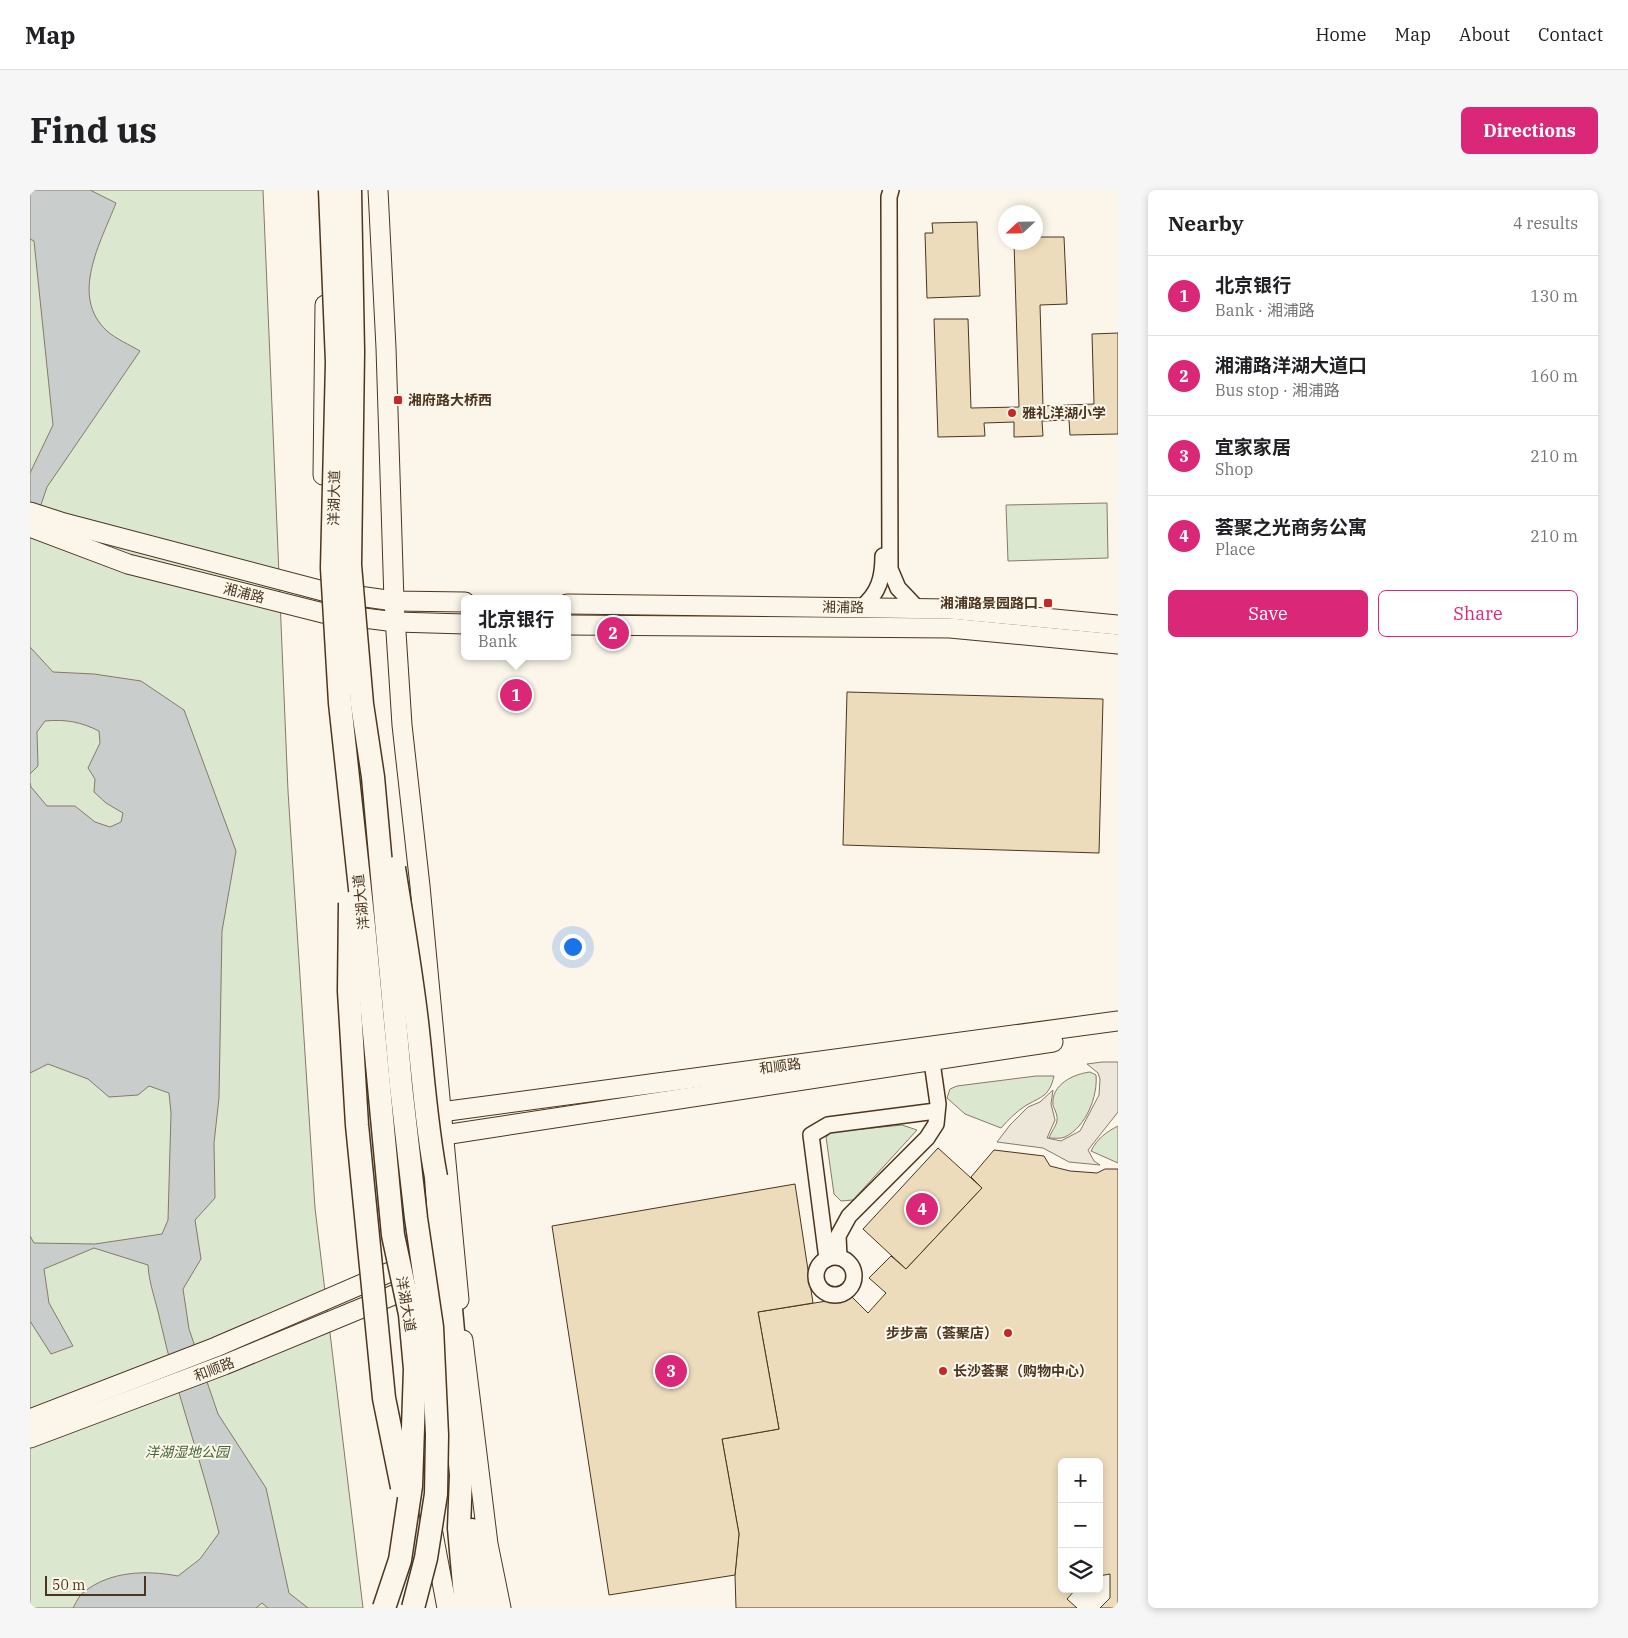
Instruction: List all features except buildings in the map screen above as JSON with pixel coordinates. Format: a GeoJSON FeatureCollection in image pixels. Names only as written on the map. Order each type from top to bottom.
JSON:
{"type":"FeatureCollection","features":[{"type":"Feature","properties":{"kind":"highway","name":"洋湖大道"},"geometry":{"type":"LineString","coordinates":[[330,190],[337,362],[332,568],[346,767],[365,936],[393,1235],[410,1314],[415,1369],[411,1486],[400,1560],[384,1608]]}},
{"type":"Feature","properties":{"kind":"highway","name":"洋湖大道"},"geometry":{"type":"LineString","coordinates":[[350,190],[353,352],[350,565],[362,704],[373,777],[400,1086],[416,1218],[432,1327],[437,1435],[436,1494],[426,1558],[413,1608]]}},
{"type":"Feature","properties":{"kind":"highway"},"geometry":{"type":"LineString","coordinates":[[346,767],[351,831],[349,925],[351,1033],[357,1125],[373,1272],[377,1331],[384,1398],[428,1608]]}},
{"type":"Feature","properties":{"kind":"highway"},"geometry":{"type":"LineString","coordinates":[[373,777],[387,826],[403,914],[417,1023],[427,1130],[436,1176],[442,1262],[451,1315],[461,1475],[459,1528],[466,1608]]}},
{"type":"Feature","properties":{"kind":"highway"},"geometry":{"type":"LineString","coordinates":[[461,1475],[485,1608]]}},
{"type":"Feature","properties":{"kind":"main road"},"geometry":{"type":"LineString","coordinates":[[326,190],[322,591],[382,1223],[390,1272],[396,1294],[420,1466],[447,1608]]}},
{"type":"Feature","properties":{"kind":"main road"},"geometry":{"type":"LineString","coordinates":[[378,190],[386,348],[394,601],[402,725],[420,886],[470,1409],[488,1544],[501,1608]]}},
{"type":"Feature","properties":{"kind":"main road","name":"湘浦路"},"geometry":{"type":"LineString","coordinates":[[30,512],[54,528],[128,564],[324,614],[396,622],[461,624]]}},
{"type":"Feature","properties":{"kind":"main road","name":"湘浦路"},"geometry":{"type":"LineString","coordinates":[[30,528],[54,528],[322,591],[394,601],[461,602]]}},
{"type":"Feature","properties":{"kind":"main road","name":"湘浦路"},"geometry":{"type":"LineString","coordinates":[[571,604],[950,608],[1118,625]]}},
{"type":"Feature","properties":{"kind":"main road","name":"湘浦路"},"geometry":{"type":"LineString","coordinates":[[571,625],[950,628],[1118,644]]}},
{"type":"Feature","properties":{"kind":"main road","name":"和顺路"},"geometry":{"type":"LineString","coordinates":[[441,1112],[1118,1020]]}},
{"type":"Feature","properties":{"kind":"main road","name":"和顺路"},"geometry":{"type":"LineString","coordinates":[[444,1135],[932,1062],[1118,1031]]}},
{"type":"Feature","properties":{"kind":"main road","name":"和顺路"},"geometry":{"type":"LineString","coordinates":[[30,1419],[216,1347],[390,1272]]}},
{"type":"Feature","properties":{"kind":"main road","name":"和顺路"},"geometry":{"type":"LineString","coordinates":[[30,1438],[224,1365],[396,1294]]}},
{"type":"Feature","properties":{"kind":"street"},"geometry":{"type":"LineString","coordinates":[[862,607],[876,592],[883,570],[882,190]]}},
{"type":"Feature","properties":{"kind":"street"},"geometry":{"type":"LineString","coordinates":[[891,190],[889,197],[890,569],[898,588],[917,608]]}},
{"type":"Feature","properties":{"kind":"street"},"geometry":{"type":"LineString","coordinates":[[932,1062],[938,1104],[936,1124],[928,1138],[849,1216],[838,1236],[833,1258],[811,1135],[828,1125],[936,1110]]}},
{"type":"Feature","properties":{"kind":"green space","name":"洋湖湿地公园"},"geometry":{"type":"Polygon","coordinates":[[[30,190],[263,190],[288,791],[315,1208],[363,1608],[30,1608],[30,190]]]}},
{"type":"Feature","properties":{"kind":"green space"},"geometry":{"type":"Polygon","coordinates":[[[1107,503],[1108,558],[1008,561],[1006,505],[1107,503]]]}},
{"type":"Feature","properties":{"kind":"green space"},"geometry":{"type":"Polygon","coordinates":[[[1090,1072],[1096,1075],[1096,1083],[1093,1101],[1085,1119],[1065,1137],[1049,1138],[1057,1122],[1053,1105],[1056,1091],[1065,1081],[1077,1075],[1090,1072]]]}},
{"type":"Feature","properties":{"kind":"green space"},"geometry":{"type":"Polygon","coordinates":[[[1036,1076],[1054,1076],[1050,1088],[1040,1098],[1018,1111],[1001,1128],[965,1114],[947,1098],[950,1089],[957,1086],[1036,1076]]]}},
{"type":"Feature","properties":{"kind":"green space"},"geometry":{"type":"Polygon","coordinates":[[[902,1125],[917,1130],[853,1200],[841,1201],[834,1194],[826,1137],[832,1132],[902,1125]]]}},
{"type":"Feature","properties":{"kind":"green space"},"geometry":{"type":"Polygon","coordinates":[[[1118,1126],[1118,1163],[1091,1151],[1102,1136],[1118,1126]]]}},
{"type":"Feature","properties":{"kind":"shaded area"},"geometry":{"type":"Polygon","coordinates":[[[30,190],[90,190],[116,203],[92,268],[89,285],[90,302],[96,317],[107,331],[140,351],[47,487],[30,537],[30,473],[53,425],[34,241],[30,239],[30,190]]]}},
{"type":"Feature","properties":{"kind":"shaded area"},"geometry":{"type":"Polygon","coordinates":[[[30,647],[53,672],[94,674],[141,681],[184,710],[236,851],[222,931],[219,1098],[214,1143],[215,1198],[195,1220],[201,1259],[183,1289],[189,1329],[218,1414],[266,1488],[289,1593],[308,1608],[268,1608],[262,1603],[256,1608],[73,1608],[84,1592],[94,1585],[117,1576],[153,1573],[178,1576],[200,1559],[219,1533],[166,1347],[151,1286],[148,1265],[94,1248],[44,1269],[49,1303],[73,1346],[51,1354],[30,1321],[30,1236],[34,1243],[95,1244],[162,1234],[168,1220],[171,1113],[169,1093],[149,1086],[138,1095],[109,1097],[88,1079],[48,1064],[30,1073],[30,783],[31,787],[47,806],[75,806],[95,822],[110,827],[121,822],[123,813],[106,803],[94,792],[95,779],[88,768],[100,743],[99,731],[92,728],[80,723],[67,721],[45,721],[37,732],[38,766],[30,774],[30,647]]]}},
{"type":"Feature","properties":{"kind":"shaded area"},"geometry":{"type":"Polygon","coordinates":[[[1118,1062],[1118,1112],[1088,1150],[1094,1161],[1100,1165],[1069,1162],[1043,1148],[997,1142],[1010,1125],[1028,1107],[1040,1102],[1053,1090],[1051,1104],[1055,1120],[1047,1138],[1061,1141],[1080,1131],[1099,1095],[1100,1079],[1098,1073],[1087,1064],[1118,1062]]]}},
{"type":"Feature","properties":{"kind":"place","name":"湘府路大桥西"},"geometry":{"type":"Point","coordinates":[398,400]}},
{"type":"Feature","properties":{"kind":"place","name":"雅礼洋湖小学"},"geometry":{"type":"Point","coordinates":[1012,413]}},
{"type":"Feature","properties":{"kind":"place","name":"湘浦路景园路口"},"geometry":{"type":"Point","coordinates":[1048,603]}},
{"type":"Feature","properties":{"kind":"place","name":"湘浦路洋湖大道口"},"geometry":{"type":"Point","coordinates":[613,633]}},
{"type":"Feature","properties":{"kind":"place","name":"北京银行"},"geometry":{"type":"Point","coordinates":[516,695]}},
{"type":"Feature","properties":{"kind":"place","name":"荟聚之光商务公寓"},"geometry":{"type":"Point","coordinates":[922,1209]}},
{"type":"Feature","properties":{"kind":"place","name":"步步高（荟聚店）"},"geometry":{"type":"Point","coordinates":[1008,1333]}},
{"type":"Feature","properties":{"kind":"place","name":"宜家家居"},"geometry":{"type":"Point","coordinates":[671,1371]}},
{"type":"Feature","properties":{"kind":"place","name":"长沙荟聚（购物中心）"},"geometry":{"type":"Point","coordinates":[943,1371]}}]}
